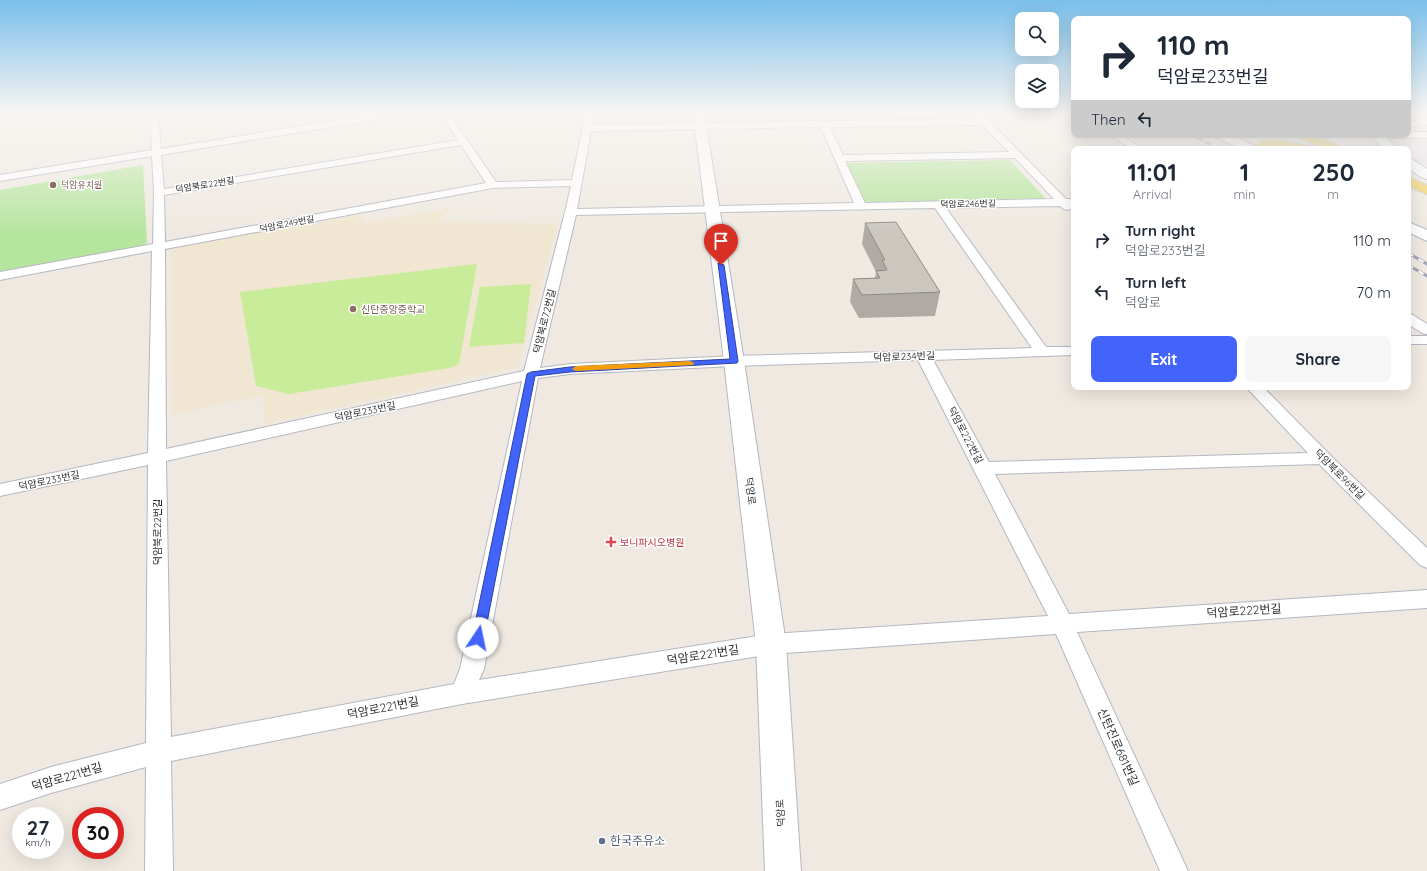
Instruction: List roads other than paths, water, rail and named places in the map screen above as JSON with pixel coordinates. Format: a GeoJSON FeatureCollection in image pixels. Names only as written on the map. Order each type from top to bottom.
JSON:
{"type":"FeatureCollection","features":[{"type":"Feature","properties":{"kind":"main road"},"geometry":{"type":"LineString","coordinates":[[1411,183],[1426,195]]}},
{"type":"Feature","properties":{"kind":"main road"},"geometry":{"type":"LineString","coordinates":[[1411,190],[1426,195]]}},
{"type":"Feature","properties":{"kind":"street"},"geometry":{"type":"LineString","coordinates":[[0,178],[152,153]]}},
{"type":"Feature","properties":{"kind":"street","name":"덕암북로22번길"},"geometry":{"type":"LineString","coordinates":[[156,153],[159,192],[157,457],[159,871]]}},
{"type":"Feature","properties":{"kind":"street","name":"덕암북로22번길"},"geometry":{"type":"LineString","coordinates":[[159,192],[400,153]]}},
{"type":"Feature","properties":{"kind":"street"},"geometry":{"type":"LineString","coordinates":[[472,153],[493,185]]}},
{"type":"Feature","properties":{"kind":"street","name":"덕암북로72번길"},"geometry":{"type":"LineString","coordinates":[[462,693],[472,669],[531,374],[570,212],[581,153]]}},
{"type":"Feature","properties":{"kind":"street","name":"덕암로"},"geometry":{"type":"LineString","coordinates":[[703,153],[734,361],[772,644],[783,871]]}},
{"type":"Feature","properties":{"kind":"street"},"geometry":{"type":"LineString","coordinates":[[837,153],[861,207]]}},
{"type":"Feature","properties":{"kind":"street"},"geometry":{"type":"LineString","coordinates":[[1016,153],[1068,202]]}},
{"type":"Feature","properties":{"kind":"street"},"geometry":{"type":"LineString","coordinates":[[839,158],[1018,155]]}},
{"type":"Feature","properties":{"kind":"street"},"geometry":{"type":"LineString","coordinates":[[1411,164],[1427,175]]}},
{"type":"Feature","properties":{"kind":"street","name":"덕암로249번길"},"geometry":{"type":"LineString","coordinates":[[0,276],[159,248],[493,185],[575,183]]}},
{"type":"Feature","properties":{"kind":"street","name":"덕암로246번길"},"geometry":{"type":"LineString","coordinates":[[570,212],[1068,202]]}},
{"type":"Feature","properties":{"kind":"street"},"geometry":{"type":"LineString","coordinates":[[938,205],[1042,352]]}},
{"type":"Feature","properties":{"kind":"street"},"geometry":{"type":"LineString","coordinates":[[1411,228],[1427,236]]}},
{"type":"Feature","properties":{"kind":"street"},"geometry":{"type":"LineString","coordinates":[[1411,320],[1427,330]]}},
{"type":"Feature","properties":{"kind":"street"},"geometry":{"type":"LineString","coordinates":[[1411,340],[1427,340]]}},
{"type":"Feature","properties":{"kind":"street","name":"덕암로234번길"},"geometry":{"type":"LineString","coordinates":[[734,361],[1071,351]]}},
{"type":"Feature","properties":{"kind":"street","name":"덕암로222번길"},"geometry":{"type":"LineString","coordinates":[[923,355],[983,468],[1062,623]]}},
{"type":"Feature","properties":{"kind":"street","name":"덕암로233번길"},"geometry":{"type":"LineString","coordinates":[[0,490],[157,457],[531,374],[570,369],[734,361]]}},
{"type":"Feature","properties":{"kind":"street","name":"덕암북로96번길"},"geometry":{"type":"LineString","coordinates":[[1257,390],[1323,458],[1427,560]]}},
{"type":"Feature","properties":{"kind":"street"},"geometry":{"type":"LineString","coordinates":[[983,468],[1323,458]]}},
{"type":"Feature","properties":{"kind":"street","name":"덕암로222번길"},"geometry":{"type":"LineString","coordinates":[[772,644],[1427,599]]}},
{"type":"Feature","properties":{"kind":"street","name":"신탄진로681번길"},"geometry":{"type":"LineString","coordinates":[[1062,623],[1174,871]]}},
{"type":"Feature","properties":{"kind":"street","name":"덕암로221번길"},"geometry":{"type":"LineString","coordinates":[[0,797],[51,780],[158,752],[462,693],[772,644]]}},
{"type":"Feature","properties":{"kind":"railway"},"geometry":{"type":"LineString","coordinates":[[1411,255],[1427,264]]}},
{"type":"Feature","properties":{"kind":"railway"},"geometry":{"type":"LineString","coordinates":[[1411,267],[1427,276]]}},
{"type":"Feature","properties":{"kind":"place","name":"덕암유치원"},"geometry":{"type":"Point","coordinates":[53,185]}},
{"type":"Feature","properties":{"kind":"place","name":"신탄중앙중학교"},"geometry":{"type":"Point","coordinates":[353,309]}},
{"type":"Feature","properties":{"kind":"place","name":"보니파시오병원"},"geometry":{"type":"Point","coordinates":[611,542]}},
{"type":"Feature","properties":{"kind":"place","name":"한국주유소"},"geometry":{"type":"Point","coordinates":[602,841]}}]}
